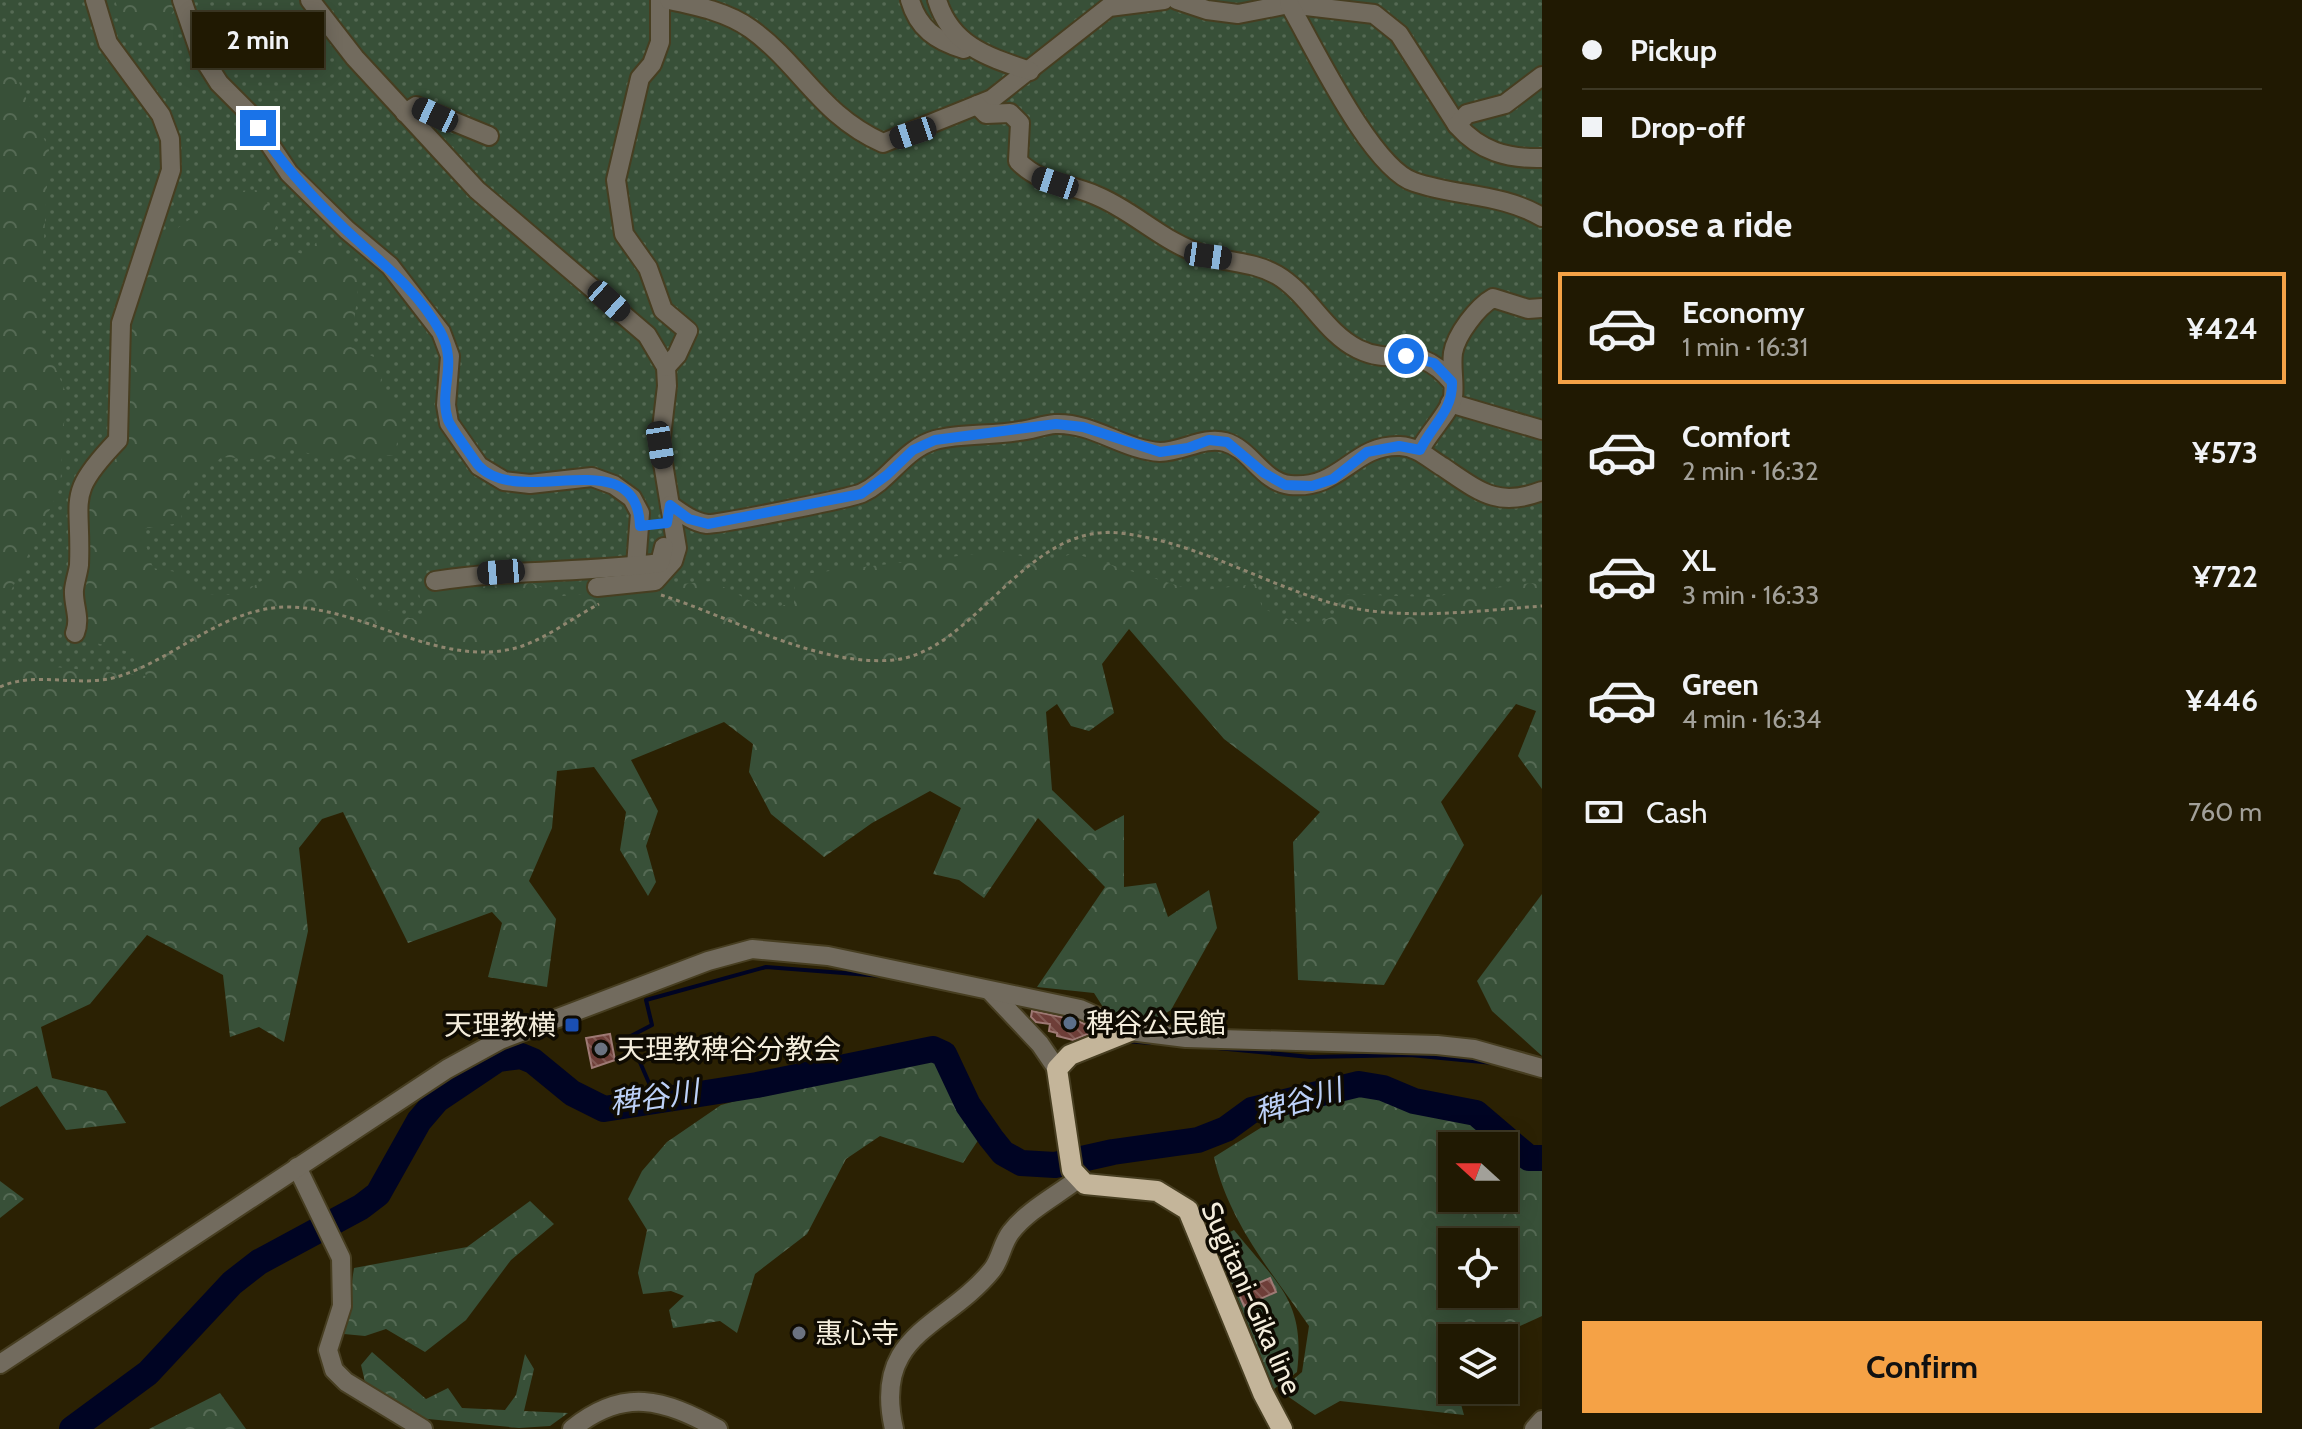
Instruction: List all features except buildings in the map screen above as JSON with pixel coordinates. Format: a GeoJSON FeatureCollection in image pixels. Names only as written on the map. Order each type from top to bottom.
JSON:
{"type":"FeatureCollection","features":[{"type":"Feature","properties":{"kind":"main road"},"geometry":{"type":"LineString","coordinates":[[1075,1175],[1067,1146],[1057,1069],[1070,1055],[1130,1031]]}},
{"type":"Feature","properties":{"kind":"main road","name":"Sugitani-Gika line"},"geometry":{"type":"LineString","coordinates":[[1075,1175],[1093,1186],[1157,1191],[1188,1210],[1263,1393],[1282,1429]]}},
{"type":"Feature","properties":{"kind":"street"},"geometry":{"type":"LineString","coordinates":[[75,633],[79,623],[74,592],[79,565],[77,493],[93,465],[118,440],[121,323],[171,170],[170,139],[161,115],[108,43],[95,0]]}},
{"type":"Feature","properties":{"kind":"street"},"geometry":{"type":"LineString","coordinates":[[182,0],[200,53],[219,83],[248,112],[289,173],[347,230],[390,266],[441,332],[450,356],[446,405],[449,423],[479,466],[504,481],[530,484],[592,477],[614,485],[632,498],[640,513],[636,566]]}},
{"type":"Feature","properties":{"kind":"street"},"geometry":{"type":"LineString","coordinates":[[310,0],[355,58],[477,190],[647,335],[666,367],[667,386],[660,445],[677,548],[673,561],[655,581],[598,595]]}},
{"type":"Feature","properties":{"kind":"street"},"geometry":{"type":"LineString","coordinates":[[910,0],[916,20],[935,38],[1030,71]]}},
{"type":"Feature","properties":{"kind":"street"},"geometry":{"type":"LineString","coordinates":[[937,0],[943,20],[959,40],[979,52]]}},
{"type":"Feature","properties":{"kind":"street"},"geometry":{"type":"LineString","coordinates":[[666,367],[677,355],[688,331],[663,310],[648,268],[624,234],[616,180],[640,78],[657,51],[660,3],[721,12],[752,30],[853,130],[883,143],[977,105],[1030,71],[1109,7],[1164,0]]}},
{"type":"Feature","properties":{"kind":"street"},"geometry":{"type":"LineString","coordinates":[[1177,0],[1207,10],[1238,14],[1289,4],[1374,14],[1399,34],[1457,125],[1475,145],[1494,153],[1542,158]]}},
{"type":"Feature","properties":{"kind":"street"},"geometry":{"type":"LineString","coordinates":[[1289,4],[1364,136],[1395,170],[1411,182],[1456,194],[1504,199],[1542,217]]}},
{"type":"Feature","properties":{"kind":"street"},"geometry":{"type":"LineString","coordinates":[[1457,125],[1467,114],[1505,104],[1542,76]]}},
{"type":"Feature","properties":{"kind":"street"},"geometry":{"type":"LineString","coordinates":[[977,105],[986,114],[1010,113],[1020,123],[1018,161],[1032,175],[1098,196],[1154,233],[1187,249],[1265,268],[1281,277],[1329,328],[1360,350],[1383,356],[1424,358],[1452,382]]}},
{"type":"Feature","properties":{"kind":"street"},"geometry":{"type":"LineString","coordinates":[[405,113],[416,106],[489,136]]}},
{"type":"Feature","properties":{"kind":"street"},"geometry":{"type":"LineString","coordinates":[[1420,450],[1430,429],[1445,415],[1450,403],[1454,349],[1480,305],[1493,298],[1528,309],[1542,308]]}},
{"type":"Feature","properties":{"kind":"street"},"geometry":{"type":"LineString","coordinates":[[1450,403],[1542,430]]}},
{"type":"Feature","properties":{"kind":"street"},"geometry":{"type":"LineString","coordinates":[[640,526],[669,514],[708,524],[861,494],[913,450],[935,440],[1056,424],[1083,427],[1160,452],[1188,448],[1209,440],[1227,442],[1264,473],[1285,485],[1312,486],[1333,479],[1367,452],[1399,446],[1420,450],[1494,498],[1516,501],[1542,491]]}},
{"type":"Feature","properties":{"kind":"street"},"geometry":{"type":"LineString","coordinates":[[435,581],[526,570],[555,573],[660,563],[664,555],[669,514]]}},
{"type":"Feature","properties":{"kind":"street"},"geometry":{"type":"LineString","coordinates":[[0,1364],[447,1069],[500,1040],[708,961],[752,949],[828,956],[1080,1009],[1130,1031],[1186,1038],[1437,1045],[1474,1049],[1542,1068]]}},
{"type":"Feature","properties":{"kind":"street"},"geometry":{"type":"LineString","coordinates":[[990,991],[1040,1044],[1057,1069]]}},
{"type":"Feature","properties":{"kind":"street"},"geometry":{"type":"LineString","coordinates":[[297,1167],[341,1258],[342,1306],[328,1350],[334,1370],[346,1382],[423,1429]]}},
{"type":"Feature","properties":{"kind":"street"},"geometry":{"type":"LineString","coordinates":[[894,1429],[888,1401],[892,1377],[909,1344],[993,1270],[1008,1234],[1024,1216],[1075,1175]]}},
{"type":"Feature","properties":{"kind":"street"},"geometry":{"type":"LineString","coordinates":[[572,1429],[605,1406],[631,1401],[671,1410],[718,1429]]}},
{"type":"Feature","properties":{"kind":"street"},"geometry":{"type":"LineString","coordinates":[[1534,1429],[1542,1420]]}},
{"type":"Feature","properties":{"kind":"path"},"geometry":{"type":"LineString","coordinates":[[651,595],[692,605],[844,657],[890,660],[931,650],[1029,565],[1067,543],[1093,534],[1118,533],[1241,567],[1331,603],[1384,612],[1542,606]]}},
{"type":"Feature","properties":{"kind":"path"},"geometry":{"type":"LineString","coordinates":[[0,687],[17,681],[93,682],[121,676],[258,609],[323,610],[421,642],[481,653],[516,648],[598,595]]}},
{"type":"Feature","properties":{"kind":"green space"},"geometry":{"type":"Polygon","coordinates":[[[0,0],[1542,0],[1542,635],[1344,648],[1192,605],[782,617],[437,636],[163,691],[0,693],[0,0]]]}},
{"type":"Feature","properties":{"kind":"green space"},"geometry":{"type":"Polygon","coordinates":[[[115,0],[172,0],[176,7],[150,47],[119,13],[115,0]]]}},
{"type":"Feature","properties":{"kind":"green space"},"geometry":{"type":"Polygon","coordinates":[[[0,58],[13,69],[49,150],[39,328],[66,393],[60,488],[0,614],[0,58]]]}},
{"type":"Feature","properties":{"kind":"green space"},"geometry":{"type":"Polygon","coordinates":[[[261,190],[277,223],[270,243],[305,255],[321,237],[361,265],[351,347],[383,361],[380,387],[402,411],[395,455],[340,460],[289,449],[273,460],[222,457],[189,484],[180,523],[141,529],[153,568],[182,573],[199,594],[241,595],[273,573],[356,578],[374,605],[426,624],[418,589],[514,576],[563,596],[712,581],[766,609],[794,603],[795,575],[1001,551],[1049,563],[1073,553],[1195,591],[1256,584],[1262,608],[1307,627],[1339,614],[1342,594],[1430,597],[1532,583],[1542,586],[1542,789],[1518,756],[1536,711],[1516,704],[1441,802],[1464,845],[1384,985],[1298,980],[1293,842],[1320,812],[1224,739],[1129,629],[1102,664],[1114,713],[1089,731],[1071,726],[1057,704],[1046,712],[1052,790],[1095,831],[1124,815],[1124,887],[1156,883],[1168,917],[1209,890],[1217,928],[1171,1010],[1148,1024],[1110,1018],[1094,993],[1037,987],[1105,887],[1038,818],[984,898],[959,880],[933,874],[961,808],[930,791],[872,823],[824,857],[771,814],[749,772],[753,744],[724,722],[631,760],[658,811],[646,846],[656,882],[648,896],[620,850],[626,812],[594,767],[557,771],[552,828],[529,881],[556,919],[547,987],[488,977],[502,923],[492,912],[408,943],[343,812],[322,819],[299,848],[308,931],[284,1042],[259,1027],[230,1037],[223,975],[147,935],[90,1004],[41,1027],[52,1078],[106,1091],[126,1123],[66,1130],[37,1086],[0,1107],[0,666],[45,666],[146,676],[140,655],[78,638],[85,608],[81,526],[90,478],[125,451],[119,346],[139,256],[229,191],[261,190]]]}},
{"type":"Feature","properties":{"kind":"green space"},"geometry":{"type":"Polygon","coordinates":[[[1542,894],[1542,1056],[1492,1011],[1477,981],[1542,894]]]}},
{"type":"Feature","properties":{"kind":"green space"},"geometry":{"type":"Polygon","coordinates":[[[923,1051],[956,1082],[979,1139],[963,1163],[880,1136],[846,1159],[807,1234],[755,1274],[737,1333],[720,1321],[673,1328],[669,1310],[684,1296],[671,1291],[643,1294],[638,1273],[647,1230],[628,1199],[642,1171],[667,1142],[721,1105],[923,1051]]]}},
{"type":"Feature","properties":{"kind":"green space"},"geometry":{"type":"Polygon","coordinates":[[[1362,1092],[1473,1118],[1489,1132],[1438,1132],[1438,1212],[1518,1212],[1518,1156],[1527,1164],[1542,1163],[1542,1316],[1518,1328],[1518,1324],[1438,1324],[1438,1404],[1461,1404],[1464,1415],[1340,1401],[1315,1415],[1280,1391],[1302,1372],[1309,1326],[1240,1225],[1214,1157],[1289,1110],[1362,1092]]]}},
{"type":"Feature","properties":{"kind":"green space"},"geometry":{"type":"Polygon","coordinates":[[[0,1181],[24,1199],[0,1218],[0,1181]]]}},
{"type":"Feature","properties":{"kind":"green space"},"geometry":{"type":"Polygon","coordinates":[[[530,1201],[554,1224],[511,1260],[466,1320],[425,1352],[386,1329],[365,1336],[344,1334],[354,1268],[467,1247],[530,1201]]]}},
{"type":"Feature","properties":{"kind":"green space"},"geometry":{"type":"Polygon","coordinates":[[[1234,1230],[1285,1294],[1297,1327],[1297,1372],[1274,1389],[1214,1240],[1234,1230]]]}},
{"type":"Feature","properties":{"kind":"green space"},"geometry":{"type":"Polygon","coordinates":[[[372,1352],[426,1399],[448,1388],[462,1408],[505,1410],[516,1395],[525,1354],[534,1369],[524,1411],[568,1413],[550,1426],[519,1428],[418,1418],[366,1386],[361,1365],[372,1352]]]}},
{"type":"Feature","properties":{"kind":"green space"},"geometry":{"type":"Polygon","coordinates":[[[220,1393],[246,1429],[149,1429],[220,1393]]]}},
{"type":"Feature","properties":{"kind":"waterway"},"geometry":{"type":"LineString","coordinates":[[656,1099],[629,1037],[652,1025],[646,1000],[766,967],[882,976]]}},
{"type":"Feature","properties":{"kind":"waterway"},"geometry":{"type":"LineString","coordinates":[[1127,1041],[1150,1043]]}},
{"type":"Feature","properties":{"kind":"waterway"},"geometry":{"type":"LineString","coordinates":[[1207,1047],[1310,1057],[1410,1055],[1493,1063]]}},
{"type":"Feature","properties":{"kind":"waterway","name":"稗谷川"},"geometry":{"type":"LineString","coordinates":[[72,1429],[148,1373],[232,1283],[259,1262],[361,1207],[378,1194],[419,1121],[437,1100],[498,1059],[521,1056],[533,1061],[572,1093],[604,1109],[757,1085],[933,1049],[944,1054],[968,1105],[1003,1153],[1021,1163],[1055,1165],[1113,1152],[1198,1140],[1226,1129],[1252,1110],[1359,1084],[1383,1088],[1414,1101],[1476,1113],[1529,1158],[1542,1158]]}},
{"type":"Feature","properties":{"kind":"place","name":"稗谷公民館"},"geometry":{"type":"Point","coordinates":[1070,1023]}},
{"type":"Feature","properties":{"kind":"place","name":"天理教横"},"geometry":{"type":"Point","coordinates":[572,1025]}},
{"type":"Feature","properties":{"kind":"place","name":"天理教稗谷分教会"},"geometry":{"type":"Point","coordinates":[601,1049]}},
{"type":"Feature","properties":{"kind":"place","name":"惠心寺"},"geometry":{"type":"Point","coordinates":[799,1333]}},
{"type":"Feature","properties":{"kind":"route"},"geometry":{"type":"LineString","coordinates":[[258,128],[289,173],[347,230],[390,266],[441,332],[450,356],[446,405],[449,423],[468,446],[479,466],[504,481],[530,484],[592,477],[614,485],[632,498],[640,513],[640,526],[667,523],[671,514],[670,505],[689,519],[708,524],[861,494],[913,450],[935,440],[1056,424],[1083,427],[1160,452],[1188,448],[1209,440],[1227,442],[1264,473],[1285,485],[1312,486],[1333,479],[1367,452],[1399,446],[1420,450],[1430,429],[1445,415],[1453,398],[1452,382],[1434,363],[1424,358],[1406,356]]}}]}
